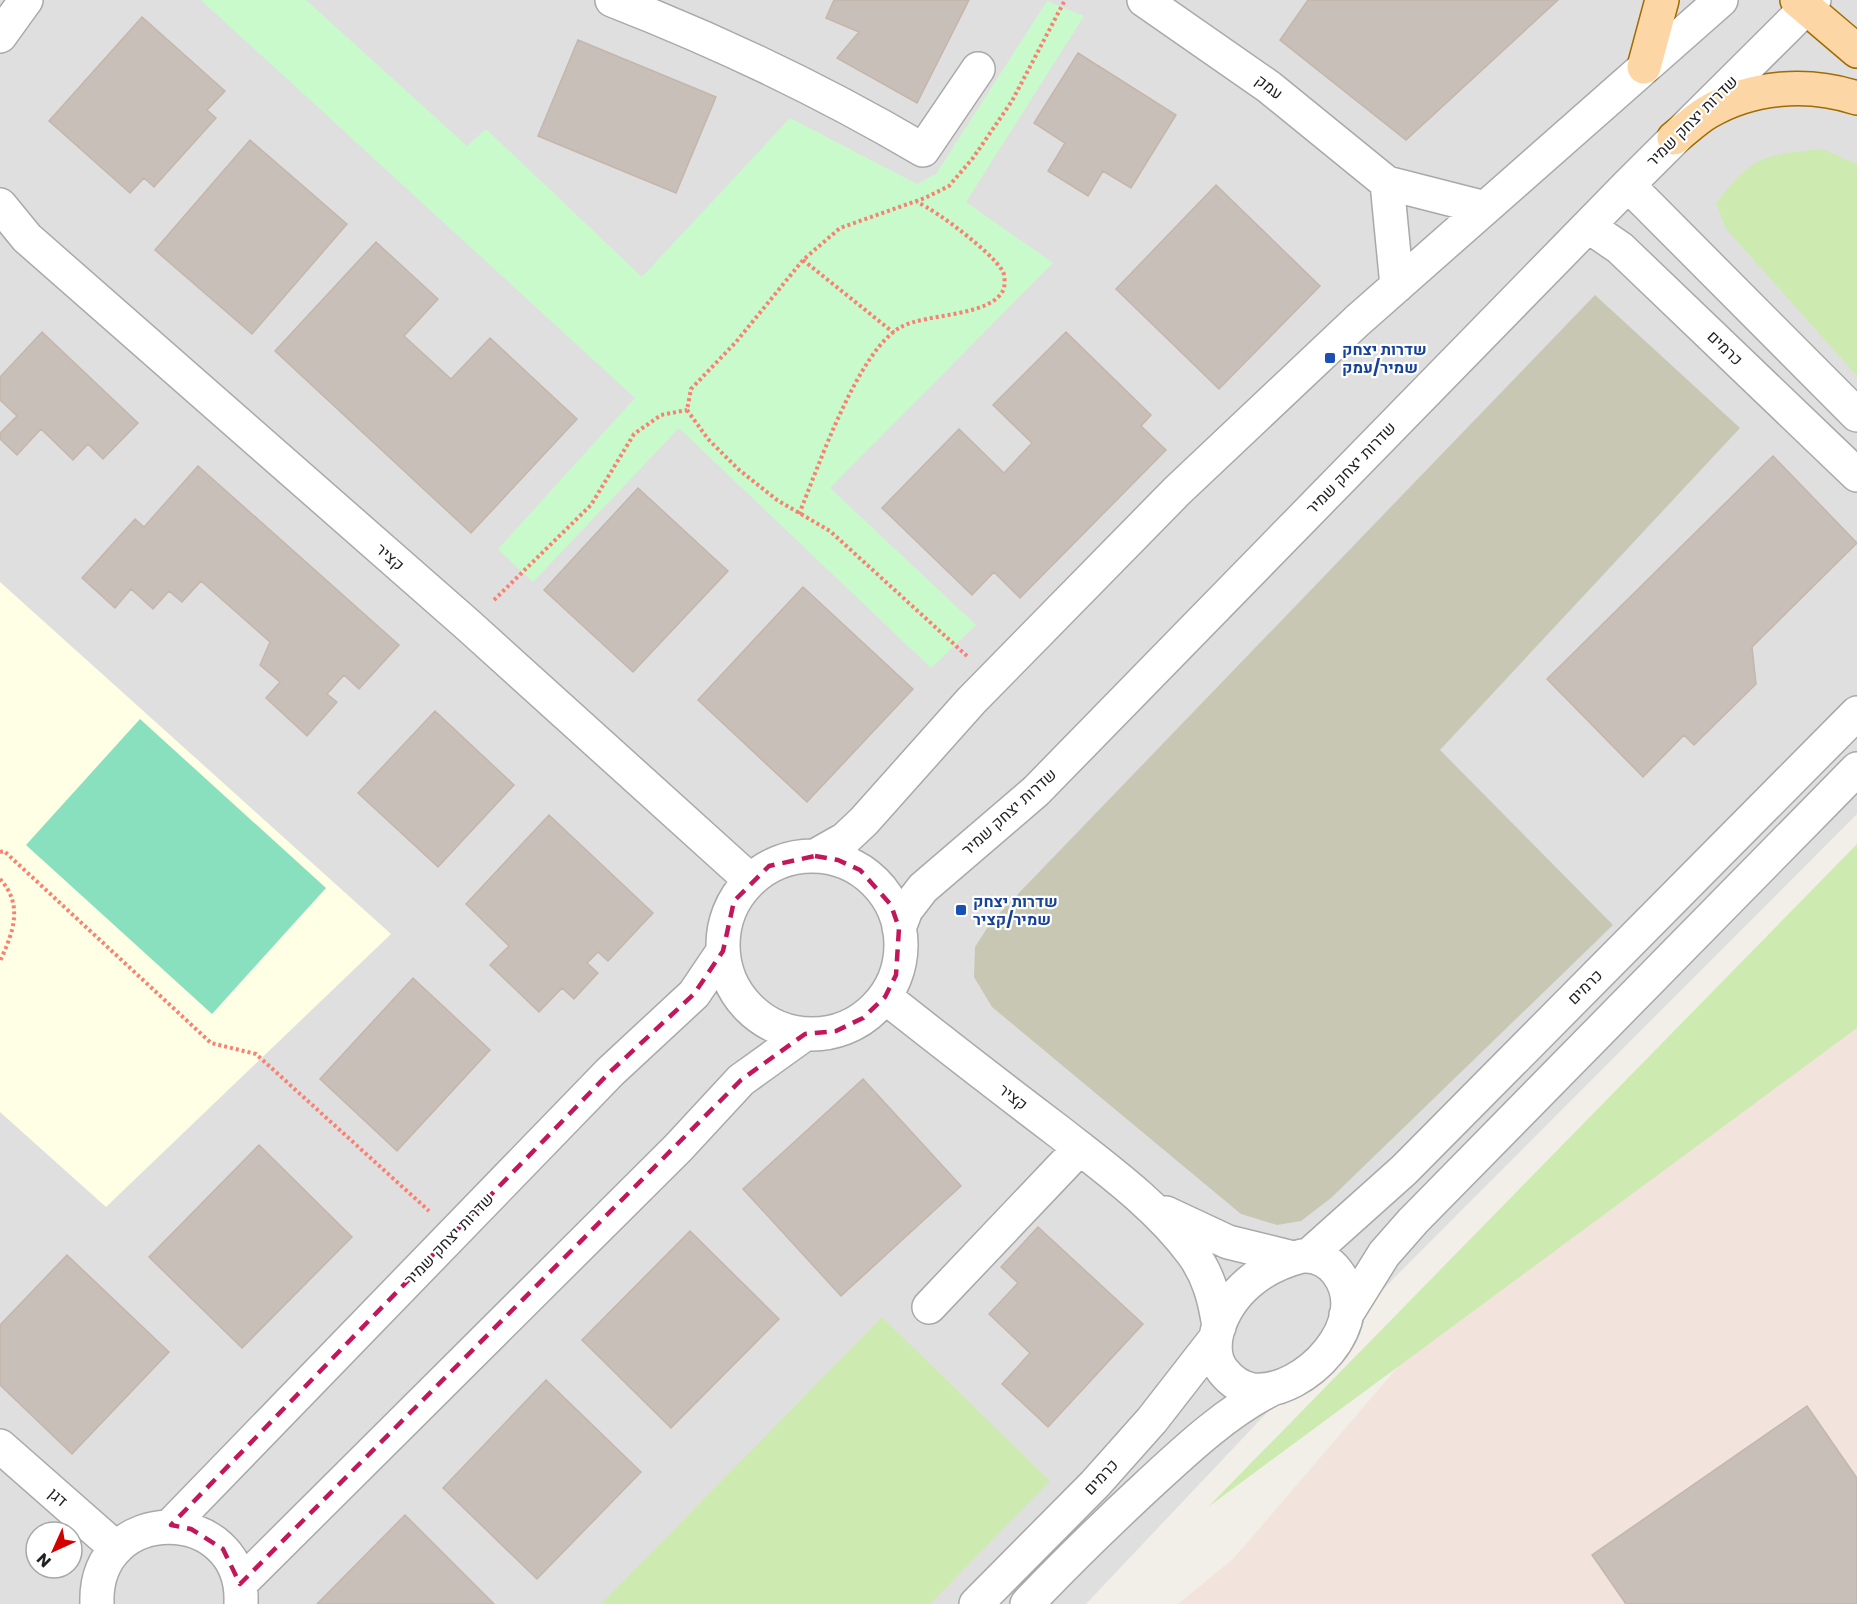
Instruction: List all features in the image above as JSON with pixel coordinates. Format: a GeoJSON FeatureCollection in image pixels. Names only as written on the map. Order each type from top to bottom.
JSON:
{"type":"FeatureCollection","features":[{"type":"Feature","properties":{"kind":"main road"},"geometry":{"type":"LineString","coordinates":[[1644,67],[1662,0]]}},
{"type":"Feature","properties":{"kind":"main road"},"geometry":{"type":"LineString","coordinates":[[1806,3],[1857,51]]}},
{"type":"Feature","properties":{"kind":"main road"},"geometry":{"type":"LineString","coordinates":[[1674,138],[1708,112],[1745,96],[1790,87],[1840,92],[1857,98]]}},
{"type":"Feature","properties":{"kind":"street"},"geometry":{"type":"LineString","coordinates":[[0,16],[21,0]]}},
{"type":"Feature","properties":{"kind":"street"},"geometry":{"type":"LineString","coordinates":[[0,36],[26,0]]}},
{"type":"Feature","properties":{"kind":"street"},"geometry":{"type":"LineString","coordinates":[[612,0],[690,31],[805,83],[910,142]]}},
{"type":"Feature","properties":{"kind":"street","name":"עמק"},"geometry":{"type":"LineString","coordinates":[[1144,0],[1269,87],[1387,183],[1485,208]]}},
{"type":"Feature","properties":{"kind":"street"},"geometry":{"type":"LineString","coordinates":[[815,856],[845,839],[864,821],[992,679],[1177,491],[1397,286],[1721,0]]}},
{"type":"Feature","properties":{"kind":"street","name":"שדרות יצחק שמיר"},"geometry":{"type":"LineString","coordinates":[[899,928],[906,910],[923,888],[1036,791],[1806,3]]}},
{"type":"Feature","properties":{"kind":"street"},"geometry":{"type":"LineString","coordinates":[[910,142],[978,69]]}},
{"type":"Feature","properties":{"kind":"street"},"geometry":{"type":"LineString","coordinates":[[910,142],[930,110]]}},
{"type":"Feature","properties":{"kind":"street"},"geometry":{"type":"LineString","coordinates":[[1387,183],[1397,286]]}},
{"type":"Feature","properties":{"kind":"street"},"geometry":{"type":"LineString","coordinates":[[1628,185],[1857,415]]}},
{"type":"Feature","properties":{"kind":"street","name":"קציר"},"geometry":{"type":"LineString","coordinates":[[0,206],[13,230],[468,624],[750,880]]}},
{"type":"Feature","properties":{"kind":"street","name":"כרמים"},"geometry":{"type":"LineString","coordinates":[[1588,226],[1620,248],[1857,475]]}},
{"type":"Feature","properties":{"kind":"street","name":"כרמים"},"geometry":{"type":"LineString","coordinates":[[1300,1257],[1404,1170],[1857,713]]}},
{"type":"Feature","properties":{"kind":"street"},"geometry":{"type":"LineString","coordinates":[[1027,1604],[1087,1542],[1176,1459],[1253,1399],[1293,1382],[1319,1362],[1336,1341],[1346,1315],[1384,1254],[1413,1221],[1857,769]]}},
{"type":"Feature","properties":{"kind":"street"},"geometry":{"type":"LineString","coordinates":[[815,856],[838,860],[860,870],[878,886],[891,905],[899,928],[899,960],[896,975],[885,997],[863,1018],[836,1031],[805,1034],[780,1028],[759,1016],[747,1004],[728,976],[723,951],[725,925],[734,901],[750,880],[769,866],[791,858],[815,856]]}},
{"type":"Feature","properties":{"kind":"street","name":"שדרות יצחק שמיר"},"geometry":{"type":"LineString","coordinates":[[171,1525],[610,1072],[694,994],[723,951]]}},
{"type":"Feature","properties":{"kind":"street","name":"קציר"},"geometry":{"type":"LineString","coordinates":[[885,997],[1080,1148],[1141,1199],[1194,1254],[1213,1294],[1217,1333]]}},
{"type":"Feature","properties":{"kind":"street"},"geometry":{"type":"LineString","coordinates":[[241,1594],[678,1148],[741,1080],[805,1034]]}},
{"type":"Feature","properties":{"kind":"street"},"geometry":{"type":"LineString","coordinates":[[929,1307],[1080,1148]]}},
{"type":"Feature","properties":{"kind":"street","name":"קציר"},"geometry":{"type":"LineString","coordinates":[[1141,1199],[1185,1224],[1228,1242],[1256,1251],[1300,1257]]}},
{"type":"Feature","properties":{"kind":"street"},"geometry":{"type":"LineString","coordinates":[[1270,1390],[1240,1387],[1220,1367],[1215,1353],[1217,1333],[1230,1303],[1251,1280],[1268,1268],[1300,1257],[1325,1261],[1340,1276],[1347,1297],[1346,1315]]}},
{"type":"Feature","properties":{"kind":"street","name":"כרמים"},"geometry":{"type":"LineString","coordinates":[[976,1604],[1095,1484],[1152,1420],[1217,1333]]}},
{"type":"Feature","properties":{"kind":"street","name":"דגן"},"geometry":{"type":"LineString","coordinates":[[0,1446],[116,1548]]}},
{"type":"Feature","properties":{"kind":"street"},"geometry":{"type":"LineString","coordinates":[[97,1604],[96,1590],[103,1567],[116,1548],[132,1536],[151,1528],[171,1525],[190,1528],[208,1537],[223,1549],[234,1566],[241,1594]]}},
{"type":"Feature","properties":{"kind":"path"},"geometry":{"type":"LineString","coordinates":[[992,679],[830,531],[799,514],[738,469],[708,439],[687,410],[691,388],[736,342],[802,260],[840,228],[916,201],[949,186],[973,158],[1012,101],[1065,0]]}},
{"type":"Feature","properties":{"kind":"path"},"geometry":{"type":"LineString","coordinates":[[799,514],[847,398],[863,368],[894,333],[900,327],[988,306],[1001,294],[1005,285],[1003,271],[987,255],[933,209],[916,201]]}},
{"type":"Feature","properties":{"kind":"path"},"geometry":{"type":"LineString","coordinates":[[802,260],[894,333]]}},
{"type":"Feature","properties":{"kind":"path"},"geometry":{"type":"LineString","coordinates":[[468,624],[591,505],[634,434],[661,416],[687,410]]}},
{"type":"Feature","properties":{"kind":"path"},"geometry":{"type":"LineString","coordinates":[[0,852],[4,851],[211,1043],[256,1054],[453,1234]]}},
{"type":"Feature","properties":{"kind":"path"},"geometry":{"type":"LineString","coordinates":[[0,879],[6,886],[16,915],[0,961]]}},
{"type":"Feature","properties":{"kind":"highlighted area"},"geometry":{"type":"Polygon","coordinates":[[[815,856],[838,860],[860,870],[891,905],[899,928],[896,975],[885,997],[863,1018],[836,1031],[805,1034],[741,1080],[240,1584],[223,1549],[191,1529],[171,1525],[610,1072],[694,994],[723,951],[734,901],[769,866],[815,856]]]}},
{"type":"Feature","properties":{"kind":"shaded area"},"geometry":{"type":"Polygon","coordinates":[[[0,0],[1857,0],[1857,814],[1396,1276],[1086,1604],[0,1604],[0,0]]]}},
{"type":"Feature","properties":{"kind":"shaded area"},"geometry":{"type":"Polygon","coordinates":[[[1595,295],[1740,428],[1440,750],[1613,925],[1331,1198],[1301,1221],[1277,1225],[1241,1214],[992,1007],[974,977],[975,947],[991,922],[1595,295]]]}},
{"type":"Feature","properties":{"kind":"shaded area"},"geometry":{"type":"Polygon","coordinates":[[[0,582],[391,934],[106,1207],[0,1112],[0,582]]]}},
{"type":"Feature","properties":{"kind":"shaded area"},"geometry":{"type":"Polygon","coordinates":[[[1857,1001],[1857,1604],[1178,1604],[1234,1558],[1444,1313],[1857,1001]]]}},
{"type":"Feature","properties":{"kind":"green space"},"geometry":{"type":"Polygon","coordinates":[[[201,0],[306,0],[467,146],[486,129],[642,277],[790,118],[917,184],[936,174],[1047,1],[1084,16],[966,202],[1053,263],[830,488],[976,625],[931,668],[679,428],[533,582],[498,549],[635,398],[201,0]]]}},
{"type":"Feature","properties":{"kind":"green space"},"geometry":{"type":"Polygon","coordinates":[[[1822,149],[1857,164],[1857,376],[1726,229],[1716,203],[1740,175],[1761,160],[1786,153],[1822,149]]]}},
{"type":"Feature","properties":{"kind":"green space"},"geometry":{"type":"Polygon","coordinates":[[[140,719],[326,888],[212,1014],[26,845],[140,719]]]}},
{"type":"Feature","properties":{"kind":"green space"},"geometry":{"type":"Polygon","coordinates":[[[1857,844],[1857,1028],[1208,1507],[1857,844]]]}},
{"type":"Feature","properties":{"kind":"green space"},"geometry":{"type":"Polygon","coordinates":[[[882,1317],[1050,1481],[930,1604],[601,1604],[882,1317]]]}},
{"type":"Feature","properties":{"kind":"building"},"geometry":{"type":"Polygon","coordinates":[[[834,0],[969,0],[917,103],[837,58],[859,32],[826,18],[834,0]]]}},
{"type":"Feature","properties":{"kind":"building"},"geometry":{"type":"Polygon","coordinates":[[[1308,0],[1558,0],[1406,140],[1280,40],[1308,0]]]}},
{"type":"Feature","properties":{"kind":"building"},"geometry":{"type":"Polygon","coordinates":[[[142,17],[225,91],[207,110],[216,118],[154,187],[144,178],[130,193],[49,121],[142,17]]]}},
{"type":"Feature","properties":{"kind":"building"},"geometry":{"type":"Polygon","coordinates":[[[578,40],[716,97],[676,193],[538,136],[578,40]]]}},
{"type":"Feature","properties":{"kind":"building"},"geometry":{"type":"Polygon","coordinates":[[[1078,53],[1176,115],[1131,188],[1103,171],[1088,196],[1048,171],[1065,143],[1034,123],[1078,53]]]}},
{"type":"Feature","properties":{"kind":"building"},"geometry":{"type":"Polygon","coordinates":[[[250,140],[347,224],[252,334],[155,250],[250,140]]]}},
{"type":"Feature","properties":{"kind":"building"},"geometry":{"type":"Polygon","coordinates":[[[1216,185],[1320,286],[1219,389],[1116,289],[1216,185]]]}},
{"type":"Feature","properties":{"kind":"building"},"geometry":{"type":"Polygon","coordinates":[[[376,242],[438,299],[404,336],[451,379],[490,338],[577,419],[471,533],[275,351],[376,242]]]}},
{"type":"Feature","properties":{"kind":"building"},"geometry":{"type":"Polygon","coordinates":[[[42,332],[138,423],[103,459],[88,444],[73,460],[41,429],[17,455],[0,439],[0,433],[17,416],[0,400],[0,377],[42,332]]]}},
{"type":"Feature","properties":{"kind":"building"},"geometry":{"type":"Polygon","coordinates":[[[1066,332],[1151,415],[1141,426],[1166,450],[1020,598],[994,572],[972,595],[882,508],[959,429],[1004,473],[1032,443],[993,405],[1066,332]]]}},
{"type":"Feature","properties":{"kind":"building"},"geometry":{"type":"Polygon","coordinates":[[[1773,456],[1857,543],[1752,647],[1756,684],[1694,745],[1684,735],[1643,777],[1547,679],[1773,456]]]}},
{"type":"Feature","properties":{"kind":"building"},"geometry":{"type":"Polygon","coordinates":[[[198,466],[399,645],[359,689],[344,675],[327,694],[337,702],[307,736],[266,698],[280,682],[260,665],[270,642],[201,581],[182,602],[169,591],[153,609],[131,589],[115,608],[82,578],[135,519],[144,527],[198,466]]]}},
{"type":"Feature","properties":{"kind":"building"},"geometry":{"type":"Polygon","coordinates":[[[638,488],[728,571],[633,672],[544,590],[638,488]]]}},
{"type":"Feature","properties":{"kind":"building"},"geometry":{"type":"Polygon","coordinates":[[[803,587],[913,689],[807,802],[698,700],[803,587]]]}},
{"type":"Feature","properties":{"kind":"building"},"geometry":{"type":"Polygon","coordinates":[[[435,711],[514,785],[438,867],[358,793],[435,711]]]}},
{"type":"Feature","properties":{"kind":"building"},"geometry":{"type":"Polygon","coordinates":[[[549,815],[653,913],[608,961],[598,952],[587,963],[598,973],[574,999],[562,988],[539,1012],[490,965],[509,946],[466,904],[549,815]]]}},
{"type":"Feature","properties":{"kind":"building"},"geometry":{"type":"Polygon","coordinates":[[[413,978],[490,1050],[397,1151],[320,1079],[413,978]]]}},
{"type":"Feature","properties":{"kind":"building"},"geometry":{"type":"Polygon","coordinates":[[[863,1079],[961,1186],[841,1296],[743,1189],[863,1079]]]}},
{"type":"Feature","properties":{"kind":"building"},"geometry":{"type":"Polygon","coordinates":[[[259,1145],[352,1237],[242,1348],[149,1257],[259,1145]]]}},
{"type":"Feature","properties":{"kind":"building"},"geometry":{"type":"Polygon","coordinates":[[[1038,1227],[1143,1324],[1048,1427],[1002,1384],[1030,1353],[989,1314],[1018,1283],[1001,1267],[1038,1227]]]}},
{"type":"Feature","properties":{"kind":"building"},"geometry":{"type":"Polygon","coordinates":[[[690,1231],[779,1319],[671,1428],[582,1340],[690,1231]]]}},
{"type":"Feature","properties":{"kind":"building"},"geometry":{"type":"Polygon","coordinates":[[[67,1255],[169,1352],[72,1454],[0,1385],[0,1325],[67,1255]]]}},
{"type":"Feature","properties":{"kind":"building"},"geometry":{"type":"Polygon","coordinates":[[[546,1380],[641,1472],[537,1579],[443,1488],[546,1380]]]}},
{"type":"Feature","properties":{"kind":"building"},"geometry":{"type":"Polygon","coordinates":[[[1807,1406],[1857,1478],[1857,1604],[1626,1604],[1592,1555],[1807,1406]]]}},
{"type":"Feature","properties":{"kind":"building"},"geometry":{"type":"Polygon","coordinates":[[[405,1515],[494,1604],[317,1604],[405,1515]]]}},
{"type":"Feature","properties":{"kind":"place","name":"שדרות יצחק שמיר/עמק"},"geometry":{"type":"Point","coordinates":[1330,358]}},
{"type":"Feature","properties":{"kind":"place","name":"שדרות יצחק שמיר/קציר"},"geometry":{"type":"Point","coordinates":[961,910]}}]}
